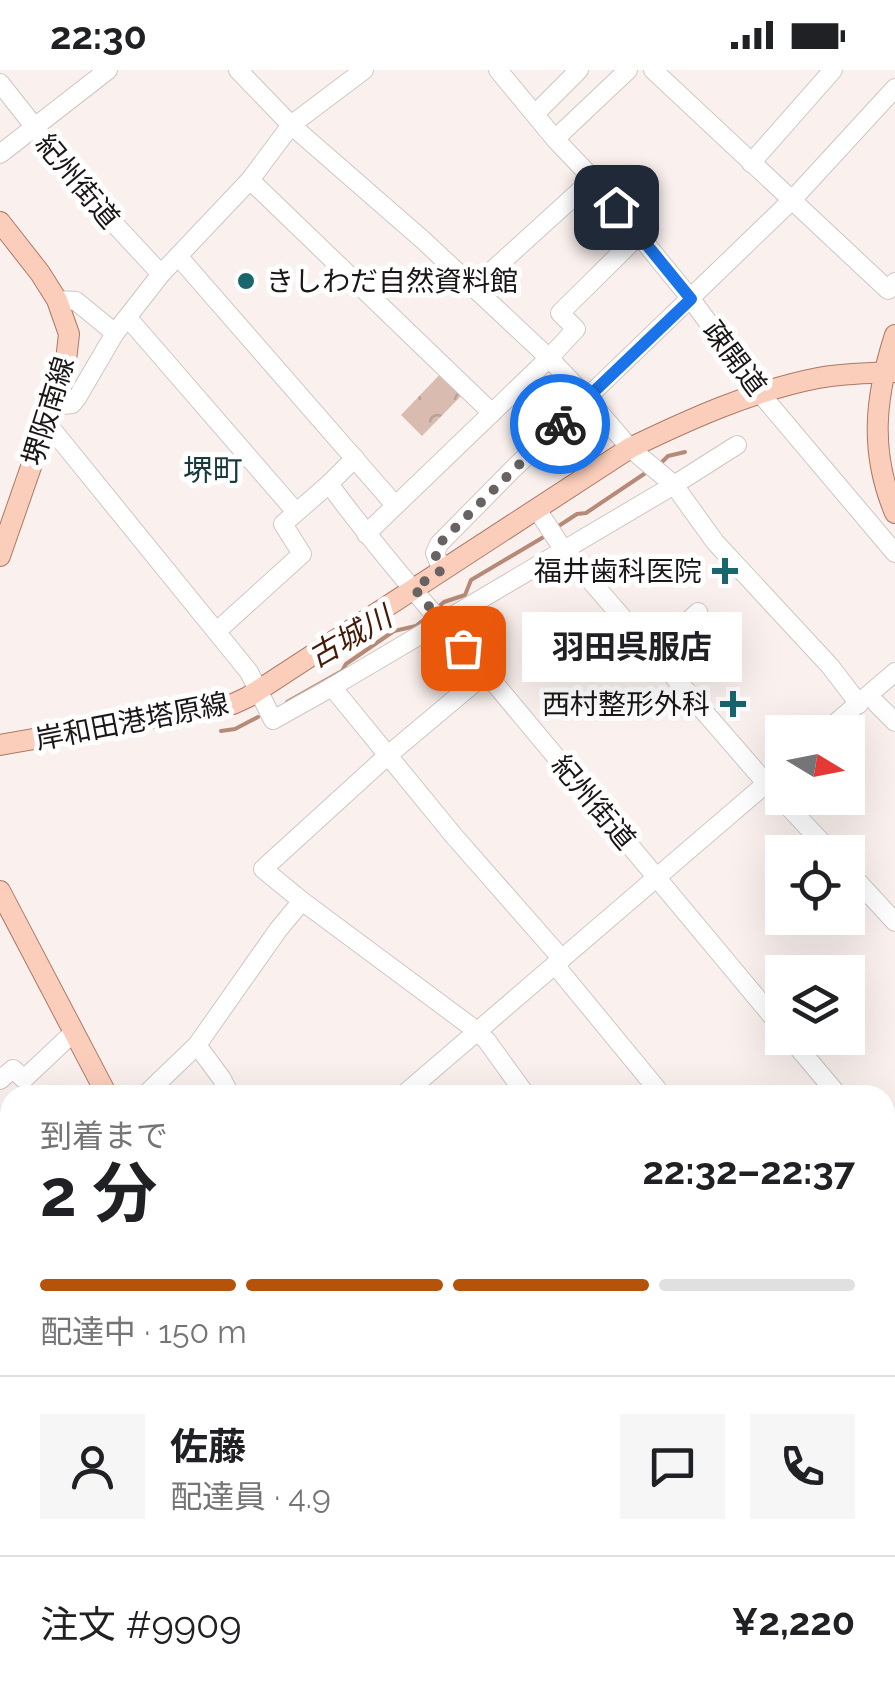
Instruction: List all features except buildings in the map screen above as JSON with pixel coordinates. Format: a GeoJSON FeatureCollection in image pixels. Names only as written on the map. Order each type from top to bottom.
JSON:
{"type":"FeatureCollection","features":[{"type":"Feature","properties":{"kind":"main road","name":"堺阪南線"},"geometry":{"type":"LineString","coordinates":[[0,222],[57,300],[69,334],[65,369],[0,556]]}},
{"type":"Feature","properties":{"kind":"main road"},"geometry":{"type":"LineString","coordinates":[[895,336],[877,411],[877,442],[895,513]]}},
{"type":"Feature","properties":{"kind":"main road","name":"岸和田港塔原線"},"geometry":{"type":"LineString","coordinates":[[0,745],[232,704],[260,690],[442,570],[551,531],[630,448],[760,392],[818,378],[889,372]]}},
{"type":"Feature","properties":{"kind":"main road"},"geometry":{"type":"LineString","coordinates":[[0,892],[8,927],[74,1032],[102,1085]]}},
{"type":"Feature","properties":{"kind":"street"},"geometry":{"type":"LineString","coordinates":[[0,154],[108,70]]}},
{"type":"Feature","properties":{"kind":"street"},"geometry":{"type":"LineString","coordinates":[[238,70],[291,125],[423,240],[549,358],[630,448],[674,485],[714,542],[830,666],[867,703],[895,722]]}},
{"type":"Feature","properties":{"kind":"street"},"geometry":{"type":"LineString","coordinates":[[53,406],[72,404],[115,333],[161,274],[250,180],[291,125],[364,70]]}},
{"type":"Feature","properties":{"kind":"street","name":"疎開道"},"geometry":{"type":"LineString","coordinates":[[498,70],[640,236],[760,392],[895,553]]}},
{"type":"Feature","properties":{"kind":"street"},"geometry":{"type":"LineString","coordinates":[[534,114],[579,70]]}},
{"type":"Feature","properties":{"kind":"street"},"geometry":{"type":"LineString","coordinates":[[556,140],[628,70]]}},
{"type":"Feature","properties":{"kind":"street"},"geometry":{"type":"LineString","coordinates":[[653,70],[888,290],[895,282]]}},
{"type":"Feature","properties":{"kind":"street"},"geometry":{"type":"LineString","coordinates":[[750,163],[833,70]]}},
{"type":"Feature","properties":{"kind":"street","name":"紀州街道"},"geometry":{"type":"LineString","coordinates":[[0,84],[96,204],[161,274]]}},
{"type":"Feature","properties":{"kind":"street"},"geometry":{"type":"LineString","coordinates":[[442,570],[435,554],[439,544],[793,200],[895,88]]}},
{"type":"Feature","properties":{"kind":"street"},"geometry":{"type":"LineString","coordinates":[[473,288],[593,179]]}},
{"type":"Feature","properties":{"kind":"street"},"geometry":{"type":"LineString","coordinates":[[250,180],[492,413]]}},
{"type":"Feature","properties":{"kind":"street"},"geometry":{"type":"LineString","coordinates":[[366,534],[576,329],[560,313],[640,236]]}},
{"type":"Feature","properties":{"kind":"street"},"geometry":{"type":"LineString","coordinates":[[178,256],[394,505]]}},
{"type":"Feature","properties":{"kind":"street"},"geometry":{"type":"LineString","coordinates":[[57,300],[76,301],[115,333]]}},
{"type":"Feature","properties":{"kind":"street"},"geometry":{"type":"LineString","coordinates":[[128,318],[296,512]]}},
{"type":"Feature","properties":{"kind":"street"},"geometry":{"type":"LineString","coordinates":[[45,428],[55,433],[249,672],[274,720],[332,687],[551,531],[674,485],[737,444]]}},
{"type":"Feature","properties":{"kind":"street"},"geometry":{"type":"LineString","coordinates":[[216,631],[302,554],[283,524],[355,458]]}},
{"type":"Feature","properties":{"kind":"street","name":"紀州街道"},"geometry":{"type":"LineString","coordinates":[[329,484],[366,534],[765,1008]]}},
{"type":"Feature","properties":{"kind":"street"},"geometry":{"type":"LineString","coordinates":[[551,531],[765,783]]}},
{"type":"Feature","properties":{"kind":"street"},"geometry":{"type":"LineString","coordinates":[[654,652],[698,612]]}},
{"type":"Feature","properties":{"kind":"street"},"geometry":{"type":"LineString","coordinates":[[850,715],[867,703],[895,672]]}},
{"type":"Feature","properties":{"kind":"street"},"geometry":{"type":"LineString","coordinates":[[486,673],[387,756],[263,869],[477,1031],[518,1085]]}},
{"type":"Feature","properties":{"kind":"street"},"geometry":{"type":"LineString","coordinates":[[332,687],[654,1085]]}},
{"type":"Feature","properties":{"kind":"street"},"geometry":{"type":"LineString","coordinates":[[415,1085],[765,785]]}},
{"type":"Feature","properties":{"kind":"street"},"geometry":{"type":"LineString","coordinates":[[796,815],[815,835]]}},
{"type":"Feature","properties":{"kind":"street"},"geometry":{"type":"LineString","coordinates":[[865,889],[895,922]]}},
{"type":"Feature","properties":{"kind":"street"},"geometry":{"type":"LineString","coordinates":[[155,1085],[197,1045],[302,901]]}},
{"type":"Feature","properties":{"kind":"street"},"geometry":{"type":"LineString","coordinates":[[0,1080],[13,1069],[24,1079],[74,1032]]}},
{"type":"Feature","properties":{"kind":"street"},"geometry":{"type":"LineString","coordinates":[[197,1045],[225,1085]]}},
{"type":"Feature","properties":{"kind":"street"},"geometry":{"type":"LineString","coordinates":[[804,1055],[830,1085]]}},
{"type":"Feature","properties":{"kind":"green space"},"geometry":{"type":"Polygon","coordinates":[[[446,368],[466,391],[422,436],[401,415],[446,368]]]}},
{"type":"Feature","properties":{"kind":"waterway","name":"古城川"},"geometry":{"type":"LineString","coordinates":[[660,464],[668,456],[685,452]]}},
{"type":"Feature","properties":{"kind":"waterway","name":"古城川"},"geometry":{"type":"LineString","coordinates":[[554,529],[577,514],[586,513],[647,472]]}},
{"type":"Feature","properties":{"kind":"waterway","name":"古城川"},"geometry":{"type":"LineString","coordinates":[[437,608],[465,595],[471,580],[547,535]]}},
{"type":"Feature","properties":{"kind":"waterway","name":"古城川"},"geometry":{"type":"LineString","coordinates":[[287,702],[342,671],[346,664],[394,631],[416,626],[426,618]]}},
{"type":"Feature","properties":{"kind":"waterway","name":"古城川"},"geometry":{"type":"LineString","coordinates":[[221,731],[235,729],[258,717]]}},
{"type":"Feature","properties":{"kind":"way so far"},"geometry":{"type":"LineString","coordinates":[[463,648],[414,588],[442,570],[435,554],[439,544],[560,424]]}},
{"type":"Feature","properties":{"kind":"place","name":"きしわだ自然資料館"},"geometry":{"type":"Point","coordinates":[246,281]}},
{"type":"Feature","properties":{"kind":"place","name":"福井歯科医院"},"geometry":{"type":"Point","coordinates":[725,571]}},
{"type":"Feature","properties":{"kind":"place","name":"羽田呉服店"},"geometry":{"type":"Point","coordinates":[463,648]}},
{"type":"Feature","properties":{"kind":"place","name":"西村整形外科"},"geometry":{"type":"Point","coordinates":[733,704]}},
{"type":"Feature","properties":{"kind":"district","name":"堺町"},"geometry":{"type":"Point","coordinates":[213,471]}},
{"type":"Feature","properties":{"kind":"route"},"geometry":{"type":"LineString","coordinates":[[560,424],[691,299],[616,207]]}}]}
